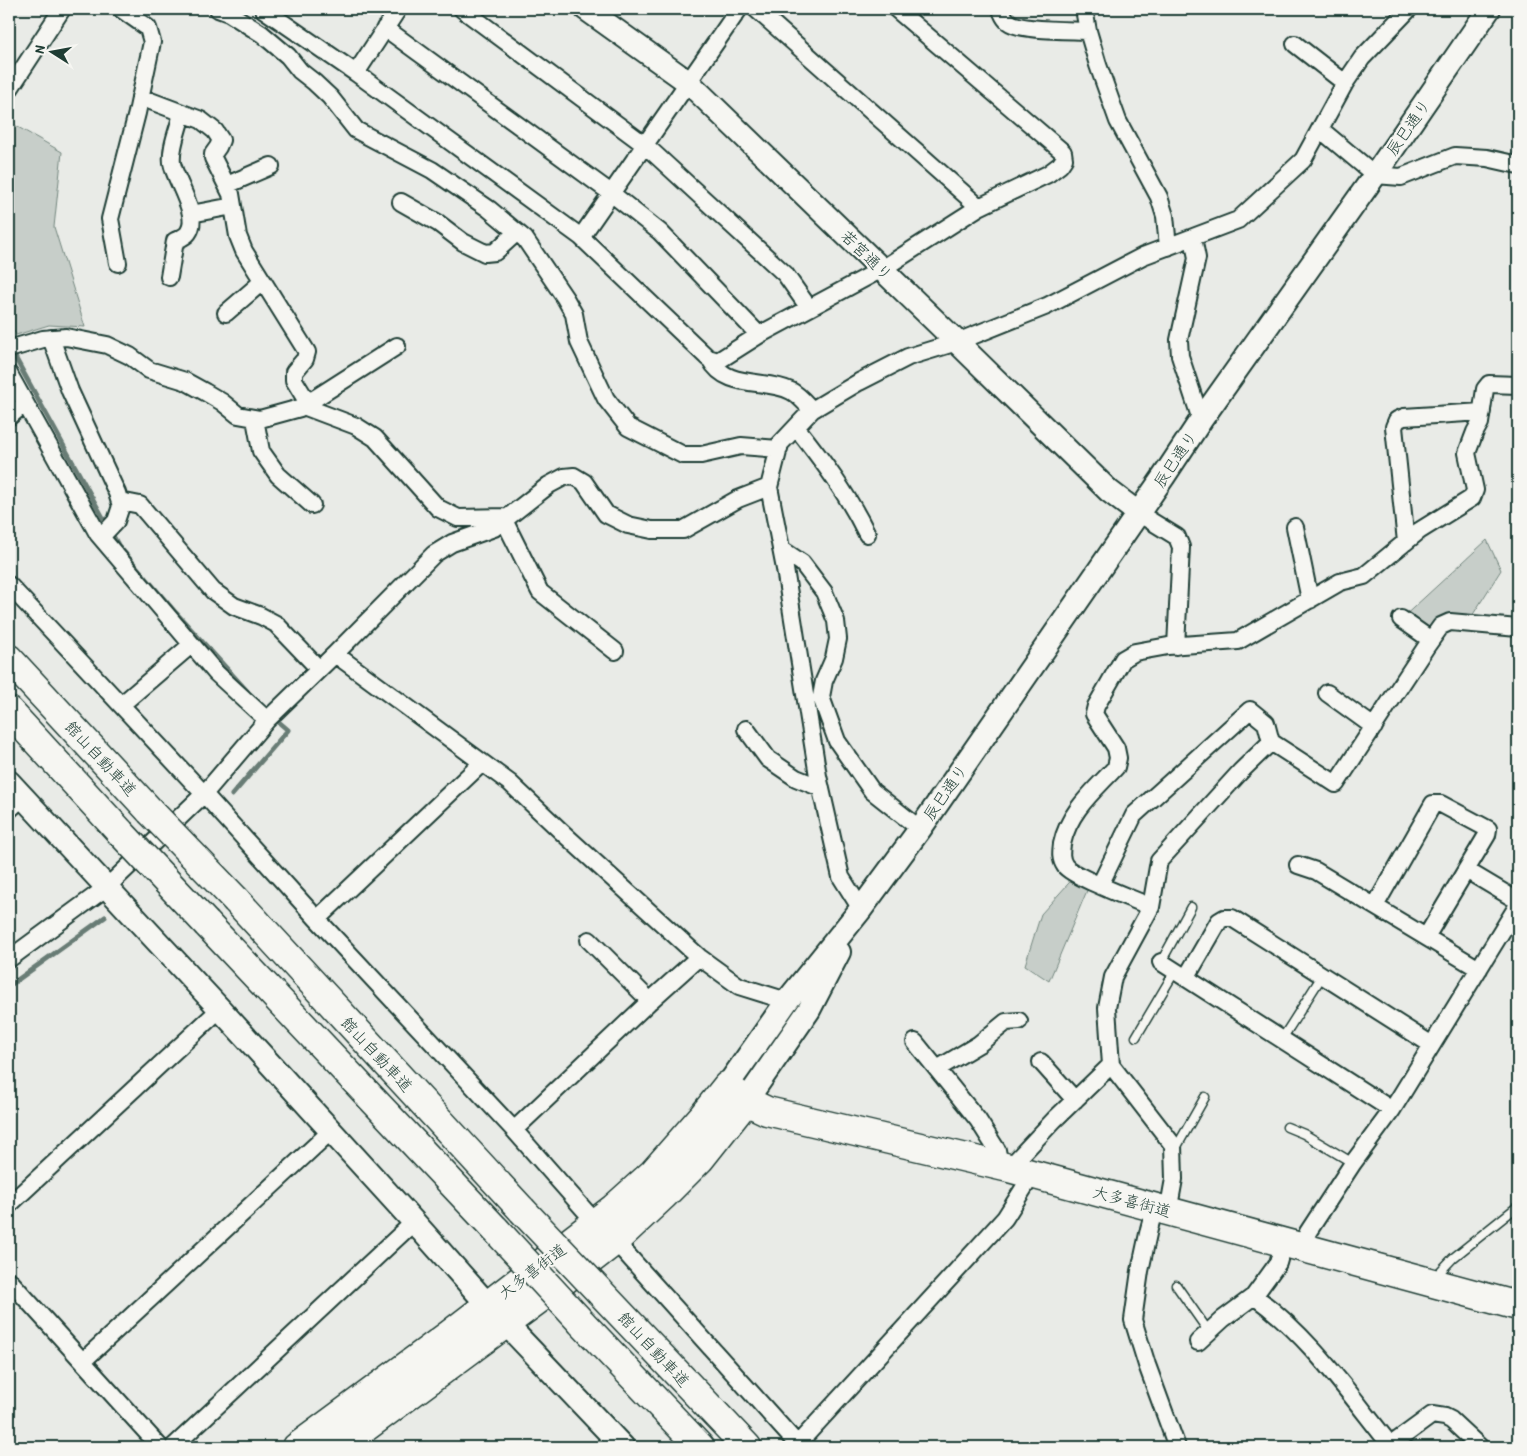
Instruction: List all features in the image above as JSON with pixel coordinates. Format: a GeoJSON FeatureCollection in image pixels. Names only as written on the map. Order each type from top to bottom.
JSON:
{"type":"FeatureCollection","features":[{"type":"Feature","properties":{"kind":"highway","name":"館山自動車道"},"geometry":{"type":"LineString","coordinates":[[9,659],[150,811],[236,900],[522,1210],[743,1444]]}},
{"type":"Feature","properties":{"kind":"highway","name":"館山自動車道"},"geometry":{"type":"LineString","coordinates":[[9,711],[121,833],[700,1447]]}},
{"type":"Feature","properties":{"kind":"highway","name":"大多喜街道"},"geometry":{"type":"LineString","coordinates":[[297,1447],[497,1314],[562,1282],[605,1232],[663,1196],[700,1159],[736,1093],[767,1111],[1013,1170],[1518,1306]]}},
{"type":"Feature","properties":{"kind":"highway","name":"大多喜街道"},"geometry":{"type":"LineString","coordinates":[[339,1447],[497,1314]]}},
{"type":"Feature","properties":{"kind":"street"},"geometry":{"type":"LineString","coordinates":[[9,90],[62,9]]}},
{"type":"Feature","properties":{"kind":"street"},"geometry":{"type":"LineString","coordinates":[[118,263],[110,220],[152,42],[148,28],[121,9]]}},
{"type":"Feature","properties":{"kind":"street"},"geometry":{"type":"LineString","coordinates":[[218,9],[229,13],[262,34],[288,56],[300,71],[330,97],[356,130],[432,170],[489,209],[525,239],[574,314],[579,342],[594,374],[606,398],[628,427],[683,455],[702,455],[741,446],[779,449]]}},
{"type":"Feature","properties":{"kind":"street"},"geometry":{"type":"LineString","coordinates":[[263,9],[356,73],[581,237],[710,359],[716,369],[726,377],[792,392],[812,410]]}},
{"type":"Feature","properties":{"kind":"street"},"geometry":{"type":"LineString","coordinates":[[356,73],[398,9]]}},
{"type":"Feature","properties":{"kind":"street"},"geometry":{"type":"LineString","coordinates":[[462,9],[644,145],[785,274],[809,308]]}},
{"type":"Feature","properties":{"kind":"street","name":"若宮通り"},"geometry":{"type":"LineString","coordinates":[[586,9],[688,82],[1109,491],[1138,512]]}},
{"type":"Feature","properties":{"kind":"street"},"geometry":{"type":"LineString","coordinates":[[581,237],[739,9]]}},
{"type":"Feature","properties":{"kind":"street"},"geometry":{"type":"LineString","coordinates":[[756,9],[979,207]]}},
{"type":"Feature","properties":{"kind":"street"},"geometry":{"type":"LineString","coordinates":[[710,359],[718,361],[759,335],[882,269],[979,207],[1048,174],[1060,165],[1064,159],[1063,152],[896,9]]}},
{"type":"Feature","properties":{"kind":"street"},"geometry":{"type":"LineString","coordinates":[[1001,9],[1008,22],[1017,26],[1088,31]]}},
{"type":"Feature","properties":{"kind":"street"},"geometry":{"type":"LineString","coordinates":[[1084,9],[1088,31],[1098,64],[1118,121],[1159,197],[1165,216],[1168,247]]}},
{"type":"Feature","properties":{"kind":"street"},"geometry":{"type":"LineString","coordinates":[[861,909],[841,877],[821,788],[769,487],[780,444],[812,410],[859,382],[908,358],[957,342],[1048,306],[1143,256],[1238,220],[1304,160],[1345,83],[1362,58],[1409,9]]}},
{"type":"Feature","properties":{"kind":"street","name":"辰巳通り"},"geometry":{"type":"LineString","coordinates":[[736,1093],[787,1001],[861,909],[920,829],[1201,420],[1490,9]]}},
{"type":"Feature","properties":{"kind":"street"},"geometry":{"type":"LineString","coordinates":[[385,28],[611,193],[660,232],[759,335]]}},
{"type":"Feature","properties":{"kind":"street"},"geometry":{"type":"LineString","coordinates":[[1295,44],[1345,83]]}},
{"type":"Feature","properties":{"kind":"street"},"geometry":{"type":"LineString","coordinates":[[140,97],[201,120],[216,131],[221,140],[213,154],[213,158],[231,194],[238,236],[244,251],[307,352],[306,359],[294,372],[294,380],[305,404],[356,426],[375,438],[438,508],[458,518],[505,519]]}},
{"type":"Feature","properties":{"kind":"street"},"geometry":{"type":"LineString","coordinates":[[169,277],[174,241],[187,234],[191,226],[191,214],[172,163],[172,152],[182,113]]}},
{"type":"Feature","properties":{"kind":"street"},"geometry":{"type":"LineString","coordinates":[[1320,129],[1375,175],[1400,177],[1455,156],[1487,158],[1518,165]]}},
{"type":"Feature","properties":{"kind":"street"},"geometry":{"type":"LineString","coordinates":[[227,186],[271,166]]}},
{"type":"Feature","properties":{"kind":"street"},"geometry":{"type":"LineString","coordinates":[[401,202],[438,223],[462,242],[485,253],[495,252],[517,232]]}},
{"type":"Feature","properties":{"kind":"street"},"geometry":{"type":"LineString","coordinates":[[191,214],[233,206]]}},
{"type":"Feature","properties":{"kind":"street"},"geometry":{"type":"LineString","coordinates":[[1193,238],[1197,258],[1179,340],[1180,356],[1201,420]]}},
{"type":"Feature","properties":{"kind":"street"},"geometry":{"type":"LineString","coordinates":[[226,313],[263,281]]}},
{"type":"Feature","properties":{"kind":"street"},"geometry":{"type":"LineString","coordinates":[[9,349],[43,339],[66,337],[107,345],[130,356],[149,370],[185,381],[222,402],[238,415],[260,419],[305,404],[396,346]]}},
{"type":"Feature","properties":{"kind":"street"},"geometry":{"type":"LineString","coordinates":[[51,338],[70,391],[120,501],[121,506],[116,521],[101,537]]}},
{"type":"Feature","properties":{"kind":"street"},"geometry":{"type":"LineString","coordinates":[[9,374],[101,537],[216,674],[267,720]]}},
{"type":"Feature","properties":{"kind":"street"},"geometry":{"type":"LineString","coordinates":[[1151,906],[1077,874],[1065,867],[1060,855],[1065,831],[1074,813],[1116,767],[1118,758],[1116,748],[1094,714],[1096,706],[1123,659],[1135,652],[1176,646],[1238,642],[1340,582],[1364,576],[1419,531],[1472,498],[1474,490],[1467,454],[1474,432],[1480,423],[1485,389],[1489,384],[1518,385]]}},
{"type":"Feature","properties":{"kind":"street"},"geometry":{"type":"LineString","coordinates":[[9,417],[25,403]]}},
{"type":"Feature","properties":{"kind":"street"},"geometry":{"type":"LineString","coordinates":[[1406,542],[1394,428],[1396,420],[1404,417],[1482,412]]}},
{"type":"Feature","properties":{"kind":"street"},"geometry":{"type":"LineString","coordinates":[[255,419],[261,451],[278,475],[312,505]]}},
{"type":"Feature","properties":{"kind":"street"},"geometry":{"type":"LineString","coordinates":[[796,427],[837,481],[856,510],[867,534]]}},
{"type":"Feature","properties":{"kind":"street"},"geometry":{"type":"LineString","coordinates":[[9,959],[107,887],[204,794],[267,720],[434,554],[452,543],[494,528],[549,485],[564,477],[574,476],[584,482],[606,514],[628,525],[652,530],[683,530],[738,499],[769,487]]}},
{"type":"Feature","properties":{"kind":"street"},"geometry":{"type":"LineString","coordinates":[[120,501],[140,505],[213,591],[234,606],[276,624],[318,669]]}},
{"type":"Feature","properties":{"kind":"street"},"geometry":{"type":"LineString","coordinates":[[1138,512],[1178,538],[1181,547],[1176,646]]}},
{"type":"Feature","properties":{"kind":"street"},"geometry":{"type":"LineString","coordinates":[[505,519],[540,592],[615,651]]}},
{"type":"Feature","properties":{"kind":"street"},"geometry":{"type":"LineString","coordinates":[[1295,527],[1310,600]]}},
{"type":"Feature","properties":{"kind":"street"},"geometry":{"type":"LineString","coordinates":[[781,549],[802,563],[824,592],[836,621],[838,640],[834,658],[824,680],[821,697],[837,741],[872,791],[920,829]]}},
{"type":"Feature","properties":{"kind":"street"},"geometry":{"type":"LineString","coordinates":[[9,585],[514,1130],[796,1446],[1005,1218],[1013,1170],[1054,1120],[1111,1065]]}},
{"type":"Feature","properties":{"kind":"street"},"geometry":{"type":"LineString","coordinates":[[1401,619],[1431,640]]}},
{"type":"Feature","properties":{"kind":"street"},"geometry":{"type":"LineString","coordinates":[[1100,885],[1134,815],[1250,710],[1266,723],[1271,742],[1336,784],[1441,626],[1450,622],[1518,628]]}},
{"type":"Feature","properties":{"kind":"street"},"geometry":{"type":"LineString","coordinates":[[122,705],[191,645]]}},
{"type":"Feature","properties":{"kind":"street"},"geometry":{"type":"LineString","coordinates":[[335,654],[510,783],[699,957],[739,986],[787,1001]]}},
{"type":"Feature","properties":{"kind":"street"},"geometry":{"type":"LineString","coordinates":[[1328,693],[1374,727]]}},
{"type":"Feature","properties":{"kind":"street"},"geometry":{"type":"LineString","coordinates":[[746,729],[768,759],[796,778],[821,788]]}},
{"type":"Feature","properties":{"kind":"street"},"geometry":{"type":"LineString","coordinates":[[1177,1447],[1147,1365],[1133,1320],[1140,1271],[1149,1229],[1162,1209],[1170,1201],[1174,1179],[1173,1145],[1111,1065],[1107,1008],[1112,977],[1151,906],[1159,861],[1241,771],[1271,742]]}},
{"type":"Feature","properties":{"kind":"street"},"geometry":{"type":"LineString","coordinates":[[317,919],[482,763]]}},
{"type":"Feature","properties":{"kind":"street"},"geometry":{"type":"LineString","coordinates":[[13,796],[107,887],[497,1314],[623,1447]]}},
{"type":"Feature","properties":{"kind":"street"},"geometry":{"type":"LineString","coordinates":[[1375,906],[1433,804],[1441,804],[1488,829],[1487,835],[1426,938]]}},
{"type":"Feature","properties":{"kind":"street"},"geometry":{"type":"LineString","coordinates":[[1298,865],[1316,871],[1479,969]]}},
{"type":"Feature","properties":{"kind":"street"},"geometry":{"type":"LineString","coordinates":[[1204,1337],[1254,1296],[1293,1245],[1308,1232],[1353,1163],[1392,1110],[1518,903],[1466,870]]}},
{"type":"Feature","properties":{"kind":"street","name":"辰巳通り"},"geometry":{"type":"LineString","coordinates":[[736,1093],[809,1010],[861,909]]}},
{"type":"Feature","properties":{"kind":"street"},"geometry":{"type":"LineString","coordinates":[[1181,975],[1219,921],[1224,918],[1232,918],[1432,1045]]}},
{"type":"Feature","properties":{"kind":"street"},"geometry":{"type":"LineString","coordinates":[[589,940],[650,1001]]}},
{"type":"Feature","properties":{"kind":"street"},"geometry":{"type":"LineString","coordinates":[[514,1130],[699,957]]}},
{"type":"Feature","properties":{"kind":"street"},"geometry":{"type":"LineString","coordinates":[[1160,962],[1392,1110]]}},
{"type":"Feature","properties":{"kind":"street"},"geometry":{"type":"LineString","coordinates":[[9,1205],[220,1009]]}},
{"type":"Feature","properties":{"kind":"street"},"geometry":{"type":"LineString","coordinates":[[937,1069],[979,1044],[1006,1022],[1019,1021]]}},
{"type":"Feature","properties":{"kind":"street"},"geometry":{"type":"LineString","coordinates":[[915,1042],[978,1120],[997,1150],[1013,1170]]}},
{"type":"Feature","properties":{"kind":"street"},"geometry":{"type":"LineString","coordinates":[[1041,1062],[1075,1100]]}},
{"type":"Feature","properties":{"kind":"street"},"geometry":{"type":"LineString","coordinates":[[83,1361],[331,1131]]}},
{"type":"Feature","properties":{"kind":"street"},"geometry":{"type":"LineString","coordinates":[[174,1447],[414,1222]]}},
{"type":"Feature","properties":{"kind":"street"},"geometry":{"type":"LineString","coordinates":[[9,1280],[160,1447]]}},
{"type":"Feature","properties":{"kind":"street"},"geometry":{"type":"LineString","coordinates":[[1254,1296],[1275,1311],[1309,1344],[1391,1446],[1432,1415],[1451,1420],[1480,1447]]}},
{"type":"Feature","properties":{"kind":"lane"},"geometry":{"type":"LineString","coordinates":[[1160,962],[1191,907]]}},
{"type":"Feature","properties":{"kind":"lane"},"geometry":{"type":"LineString","coordinates":[[1136,1037],[1181,975]]}},
{"type":"Feature","properties":{"kind":"lane"},"geometry":{"type":"LineString","coordinates":[[1282,1039],[1322,976]]}},
{"type":"Feature","properties":{"kind":"lane"},"geometry":{"type":"LineString","coordinates":[[1173,1152],[1205,1097]]}},
{"type":"Feature","properties":{"kind":"lane"},"geometry":{"type":"LineString","coordinates":[[1287,1127],[1304,1134],[1353,1163]]}},
{"type":"Feature","properties":{"kind":"lane"},"geometry":{"type":"LineString","coordinates":[[1430,1282],[1453,1258],[1518,1206]]}},
{"type":"Feature","properties":{"kind":"lane"},"geometry":{"type":"LineString","coordinates":[[1176,1286],[1204,1337]]}},
{"type":"Feature","properties":{"kind":"shaded area"},"geometry":{"type":"Polygon","coordinates":[[[9,122],[62,152],[54,227],[85,327],[49,325],[16,335],[9,321],[9,122]]]}},
{"type":"Feature","properties":{"kind":"shaded area"},"geometry":{"type":"Polygon","coordinates":[[[1487,540],[1501,570],[1467,624],[1450,622],[1431,640],[1401,619],[1487,540]]]}},
{"type":"Feature","properties":{"kind":"shaded area"},"geometry":{"type":"Polygon","coordinates":[[[1077,874],[1091,881],[1049,981],[1025,965],[1041,914],[1077,874]]]}},
{"type":"Feature","properties":{"kind":"waterway"},"geometry":{"type":"LineString","coordinates":[[11,350],[118,545],[176,613],[247,691]]}},
{"type":"Feature","properties":{"kind":"waterway"},"geometry":{"type":"LineString","coordinates":[[232,795],[288,730],[274,718]]}},
{"type":"Feature","properties":{"kind":"waterway"},"geometry":{"type":"LineString","coordinates":[[9,986],[105,917]]}}]}
